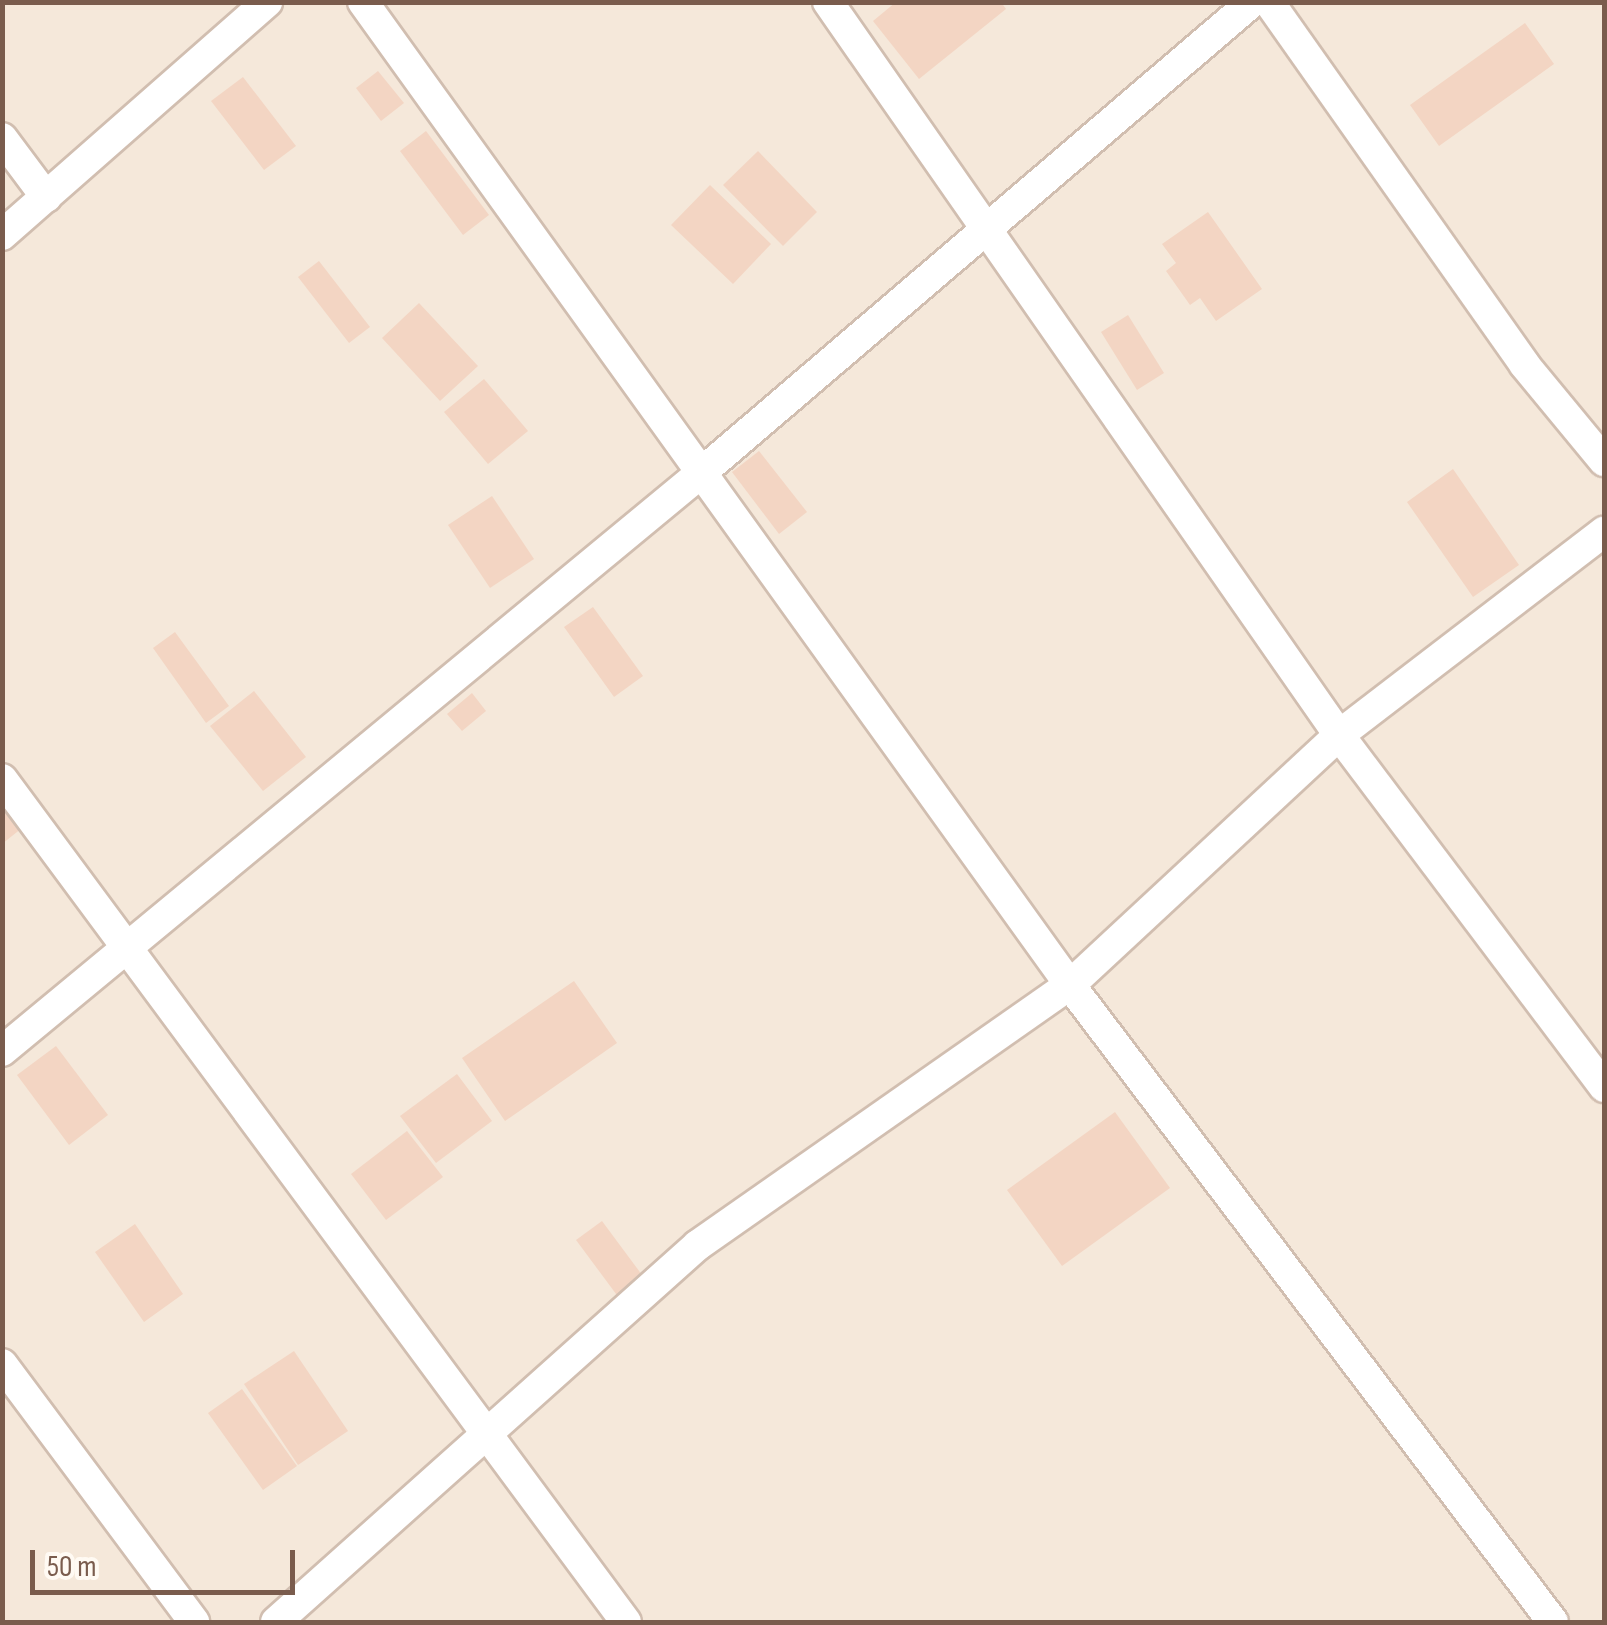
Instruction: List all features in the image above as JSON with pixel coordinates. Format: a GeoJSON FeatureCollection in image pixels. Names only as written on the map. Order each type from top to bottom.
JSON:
{"type":"FeatureCollection","features":[{"type":"Feature","properties":{"kind":"street"},"geometry":{"type":"LineString","coordinates":[[2,236],[267,2]]}},
{"type":"Feature","properties":{"kind":"street"},"geometry":{"type":"LineString","coordinates":[[363,2],[1070,985],[1552,1622]]}},
{"type":"Feature","properties":{"kind":"street"},"geometry":{"type":"LineString","coordinates":[[828,2],[1338,735],[1604,1086]]}},
{"type":"Feature","properties":{"kind":"street"},"geometry":{"type":"LineString","coordinates":[[2,1051],[701,474],[1252,2]]}},
{"type":"Feature","properties":{"kind":"street"},"geometry":{"type":"LineString","coordinates":[[1270,2],[1524,364],[1604,461]]}},
{"type":"Feature","properties":{"kind":"street"},"geometry":{"type":"LineString","coordinates":[[2,138],[46,197]]}},
{"type":"Feature","properties":{"kind":"street"},"geometry":{"type":"LineString","coordinates":[[276,1622],[698,1245],[1070,985],[1338,735],[1604,532]]}},
{"type":"Feature","properties":{"kind":"street"},"geometry":{"type":"LineString","coordinates":[[2,780],[490,1431],[626,1622]]}},
{"type":"Feature","properties":{"kind":"street"},"geometry":{"type":"LineString","coordinates":[[2,1364],[194,1622]]}},
{"type":"Feature","properties":{"kind":"shaded area"},"geometry":{"type":"Polygon","coordinates":[[[3,3],[1604,3],[1604,1622],[3,1622],[3,3]]]}},
{"type":"Feature","properties":{"kind":"building"},"geometry":{"type":"Polygon","coordinates":[[[896,2],[1001,2],[1006,9],[919,79],[873,21],[896,2]]]}},
{"type":"Feature","properties":{"kind":"building"},"geometry":{"type":"Polygon","coordinates":[[[1525,23],[1554,64],[1439,146],[1410,105],[1525,23]]]}},
{"type":"Feature","properties":{"kind":"building"},"geometry":{"type":"Polygon","coordinates":[[[378,71],[404,103],[381,121],[356,88],[378,71]]]}},
{"type":"Feature","properties":{"kind":"building"},"geometry":{"type":"Polygon","coordinates":[[[243,77],[296,146],[264,170],[211,101],[243,77]]]}},
{"type":"Feature","properties":{"kind":"building"},"geometry":{"type":"Polygon","coordinates":[[[426,131],[489,215],[463,235],[400,151],[426,131]]]}},
{"type":"Feature","properties":{"kind":"building"},"geometry":{"type":"Polygon","coordinates":[[[758,151],[817,212],[783,246],[723,185],[758,151]]]}},
{"type":"Feature","properties":{"kind":"building"},"geometry":{"type":"Polygon","coordinates":[[[710,185],[771,244],[733,284],[671,225],[710,185]]]}},
{"type":"Feature","properties":{"kind":"building"},"geometry":{"type":"Polygon","coordinates":[[[1208,212],[1262,289],[1216,321],[1200,298],[1190,305],[1166,271],[1176,263],[1162,244],[1208,212]]]}},
{"type":"Feature","properties":{"kind":"building"},"geometry":{"type":"Polygon","coordinates":[[[319,261],[370,327],[349,343],[298,277],[319,261]]]}},
{"type":"Feature","properties":{"kind":"building"},"geometry":{"type":"Polygon","coordinates":[[[419,303],[478,366],[440,401],[382,338],[419,303]]]}},
{"type":"Feature","properties":{"kind":"building"},"geometry":{"type":"Polygon","coordinates":[[[1128,315],[1164,373],[1137,390],[1101,332],[1128,315]]]}},
{"type":"Feature","properties":{"kind":"building"},"geometry":{"type":"Polygon","coordinates":[[[484,379],[528,431],[488,464],[444,412],[484,379]]]}},
{"type":"Feature","properties":{"kind":"building"},"geometry":{"type":"Polygon","coordinates":[[[759,451],[807,512],[779,534],[732,472],[759,451]]]}},
{"type":"Feature","properties":{"kind":"building"},"geometry":{"type":"Polygon","coordinates":[[[1453,469],[1519,565],[1473,597],[1407,502],[1453,469]]]}},
{"type":"Feature","properties":{"kind":"building"},"geometry":{"type":"Polygon","coordinates":[[[492,496],[534,559],[490,588],[448,525],[492,496]]]}},
{"type":"Feature","properties":{"kind":"building"},"geometry":{"type":"Polygon","coordinates":[[[593,607],[643,676],[614,697],[564,627],[593,607]]]}},
{"type":"Feature","properties":{"kind":"building"},"geometry":{"type":"Polygon","coordinates":[[[175,632],[229,706],[206,723],[153,648],[175,632]]]}},
{"type":"Feature","properties":{"kind":"building"},"geometry":{"type":"Polygon","coordinates":[[[254,691],[306,757],[263,791],[210,726],[254,691]]]}},
{"type":"Feature","properties":{"kind":"building"},"geometry":{"type":"Polygon","coordinates":[[[472,693],[486,711],[462,731],[447,714],[472,693]]]}},
{"type":"Feature","properties":{"kind":"building"},"geometry":{"type":"Polygon","coordinates":[[[2,805],[22,828],[2,844],[2,805]]]}},
{"type":"Feature","properties":{"kind":"building"},"geometry":{"type":"Polygon","coordinates":[[[574,981],[617,1043],[505,1121],[462,1058],[574,981]]]}},
{"type":"Feature","properties":{"kind":"building"},"geometry":{"type":"Polygon","coordinates":[[[56,1046],[108,1115],[69,1145],[17,1075],[56,1046]]]}},
{"type":"Feature","properties":{"kind":"building"},"geometry":{"type":"Polygon","coordinates":[[[457,1074],[492,1121],[436,1163],[400,1116],[457,1074]]]}},
{"type":"Feature","properties":{"kind":"building"},"geometry":{"type":"Polygon","coordinates":[[[1115,1112],[1170,1188],[1062,1266],[1007,1190],[1115,1112]]]}},
{"type":"Feature","properties":{"kind":"building"},"geometry":{"type":"Polygon","coordinates":[[[407,1131],[443,1177],[386,1220],[351,1174],[407,1131]]]}},
{"type":"Feature","properties":{"kind":"building"},"geometry":{"type":"Polygon","coordinates":[[[602,1221],[648,1283],[622,1302],[576,1240],[602,1221]]]}},
{"type":"Feature","properties":{"kind":"building"},"geometry":{"type":"Polygon","coordinates":[[[135,1224],[183,1294],[144,1322],[95,1252],[135,1224]]]}},
{"type":"Feature","properties":{"kind":"building"},"geometry":{"type":"Polygon","coordinates":[[[294,1351],[348,1431],[298,1465],[244,1384],[294,1351]]]}},
{"type":"Feature","properties":{"kind":"building"},"geometry":{"type":"Polygon","coordinates":[[[242,1389],[297,1466],[263,1490],[208,1413],[242,1389]]]}}]}
